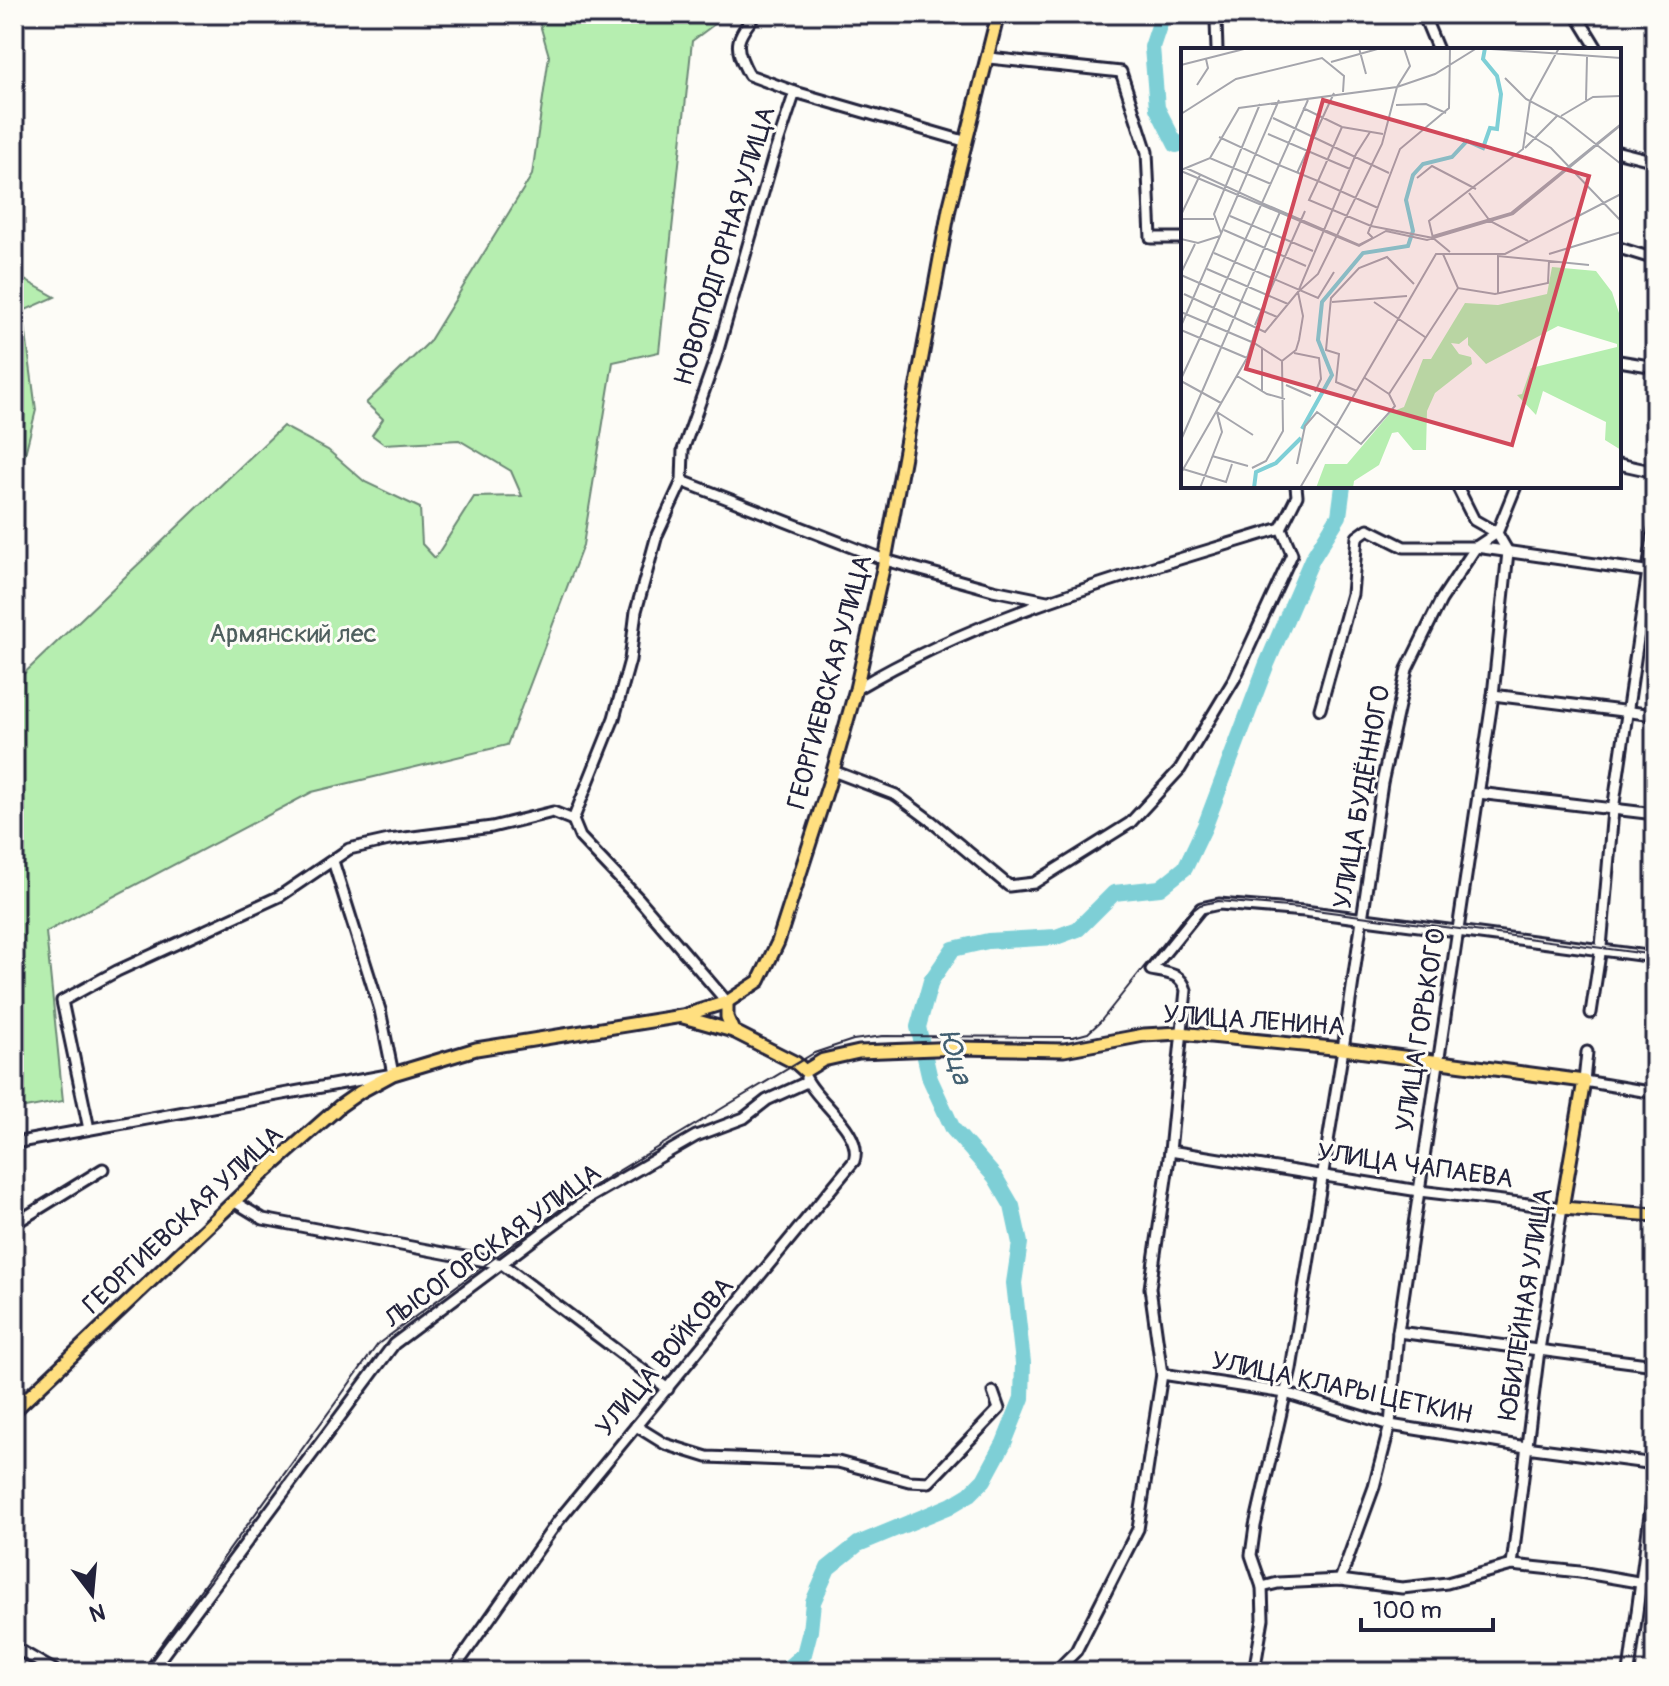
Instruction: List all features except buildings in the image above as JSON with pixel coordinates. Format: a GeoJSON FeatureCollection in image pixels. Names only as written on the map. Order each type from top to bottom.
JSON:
{"type":"FeatureCollection","features":[{"type":"Feature","properties":{"kind":"main road","name":"ГЕОРГИЕВСКАЯ УЛИЦА"},"geometry":{"type":"LineString","coordinates":[[14,1411],[340,1106],[393,1074],[476,1049],[682,1016],[727,1002],[755,985],[766,970],[778,942],[833,771],[856,689],[885,560],[949,209],[998,14]]}},
{"type":"Feature","properties":{"kind":"main road"},"geometry":{"type":"LineString","coordinates":[[727,1002],[727,1017],[733,1031]]}},
{"type":"Feature","properties":{"kind":"main road"},"geometry":{"type":"LineString","coordinates":[[682,1016],[733,1031],[796,1063],[806,1076]]}},
{"type":"Feature","properties":{"kind":"main road","name":"УЛИЦА ЛЕНИНА"},"geometry":{"type":"LineString","coordinates":[[806,1076],[823,1060],[859,1052],[960,1048],[1064,1050],[1144,1035],[1180,1033],[1343,1049],[1584,1081]]}},
{"type":"Feature","properties":{"kind":"main road","name":"ЮБИЛЕЙНАЯ УЛИЦА"},"geometry":{"type":"LineString","coordinates":[[1562,1208],[1584,1081]]}},
{"type":"Feature","properties":{"kind":"main road","name":"УЛИЦА ЧАПАЕВА"},"geometry":{"type":"LineString","coordinates":[[1562,1208],[1655,1215]]}},
{"type":"Feature","properties":{"kind":"street","name":"НОВОПОДГОРНАЯ УЛИЦА"},"geometry":{"type":"LineString","coordinates":[[573,820],[614,718],[630,660],[636,611],[657,535],[682,481],[683,450],[716,357],[795,92],[749,75],[737,52],[740,33],[756,14]]}},
{"type":"Feature","properties":{"kind":"street"},"geometry":{"type":"LineString","coordinates":[[1217,48],[1218,14]]}},
{"type":"Feature","properties":{"kind":"street"},"geometry":{"type":"LineString","coordinates":[[1423,14],[1437,48]]}},
{"type":"Feature","properties":{"kind":"street"},"geometry":{"type":"LineString","coordinates":[[1576,14],[1597,48]]}},
{"type":"Feature","properties":{"kind":"street"},"geometry":{"type":"LineString","coordinates":[[989,58],[1121,72],[1147,152],[1151,238],[1181,238]]}},
{"type":"Feature","properties":{"kind":"street"},"geometry":{"type":"LineString","coordinates":[[795,92],[964,141]]}},
{"type":"Feature","properties":{"kind":"street"},"geometry":{"type":"LineString","coordinates":[[1621,152],[1655,161]]}},
{"type":"Feature","properties":{"kind":"street"},"geometry":{"type":"LineString","coordinates":[[1621,249],[1655,259]]}},
{"type":"Feature","properties":{"kind":"street"},"geometry":{"type":"LineString","coordinates":[[1621,361],[1655,367]]}},
{"type":"Feature","properties":{"kind":"street"},"geometry":{"type":"LineString","coordinates":[[1621,464],[1655,472]]}},
{"type":"Feature","properties":{"kind":"street"},"geometry":{"type":"LineString","coordinates":[[682,481],[885,560],[993,590],[1047,601]]}},
{"type":"Feature","properties":{"kind":"street"},"geometry":{"type":"LineString","coordinates":[[856,689],[936,645],[1047,601],[1281,528],[1297,496],[1296,488]]}},
{"type":"Feature","properties":{"kind":"street"},"geometry":{"type":"LineString","coordinates":[[1458,488],[1474,520],[1497,533],[1508,552]]}},
{"type":"Feature","properties":{"kind":"street"},"geometry":{"type":"LineString","coordinates":[[1497,533],[1515,488]]}},
{"type":"Feature","properties":{"kind":"street"},"geometry":{"type":"LineString","coordinates":[[1591,1013],[1613,810],[1652,572],[1655,523]]}},
{"type":"Feature","properties":{"kind":"street"},"geometry":{"type":"LineString","coordinates":[[833,771],[896,795],[1009,886],[1034,883],[1130,823],[1180,769],[1235,678],[1292,554],[1281,528]]}},
{"type":"Feature","properties":{"kind":"street"},"geometry":{"type":"LineString","coordinates":[[1320,709],[1352,594],[1357,537],[1368,529],[1404,547],[1476,547],[1652,572]]}},
{"type":"Feature","properties":{"kind":"street","name":"УЛИЦА БУДЁННОГО"},"geometry":{"type":"LineString","coordinates":[[1254,1672],[1263,1619],[1262,1587],[1251,1555],[1255,1526],[1285,1393],[1343,1049],[1382,783],[1407,669],[1441,600],[1476,547],[1497,533]]}},
{"type":"Feature","properties":{"kind":"street","name":"УЛИЦА ГОРЬКОГО"},"geometry":{"type":"LineString","coordinates":[[1340,1580],[1374,1487],[1390,1425],[1398,1332],[1493,695],[1508,552]]}},
{"type":"Feature","properties":{"kind":"street"},"geometry":{"type":"LineString","coordinates":[[1493,695],[1655,715]]}},
{"type":"Feature","properties":{"kind":"street"},"geometry":{"type":"LineString","coordinates":[[1478,793],[1655,814]]}},
{"type":"Feature","properties":{"kind":"street"},"geometry":{"type":"LineString","coordinates":[[89,1129],[62,1001],[117,971],[280,896],[349,849],[389,840],[492,827],[553,812],[573,820],[580,837],[638,898],[727,1002]]}},
{"type":"Feature","properties":{"kind":"street"},"geometry":{"type":"LineString","coordinates":[[333,861],[380,1010],[393,1074]]}},
{"type":"Feature","properties":{"kind":"street"},"geometry":{"type":"LineString","coordinates":[[1055,1672],[1076,1651],[1138,1529],[1162,1374],[1150,1288],[1170,1151],[1186,990],[1183,981],[1175,975],[1151,970],[1201,908],[1219,904],[1362,919],[1655,957]]}},
{"type":"Feature","properties":{"kind":"street","name":"ЮБИЛЕЙНАЯ УЛИЦА"},"geometry":{"type":"LineString","coordinates":[[1584,1081],[1587,1052]]}},
{"type":"Feature","properties":{"kind":"street","name":"ГЕОРГИЕВСКАЯ УЛИЦА"},"geometry":{"type":"LineString","coordinates":[[14,1143],[393,1074]]}},
{"type":"Feature","properties":{"kind":"street","name":"ЛЫСОГОРСКАЯ УЛИЦА"},"geometry":{"type":"LineString","coordinates":[[150,1672],[394,1344],[590,1197],[696,1136],[744,1118],[806,1076]]}},
{"type":"Feature","properties":{"kind":"street","name":"УЛИЦА ВОЙКОВА"},"geometry":{"type":"LineString","coordinates":[[452,1672],[558,1521],[854,1161],[857,1152],[851,1136],[806,1076]]}},
{"type":"Feature","properties":{"kind":"street","name":"УЛИЦА ЛЕНИНА"},"geometry":{"type":"LineString","coordinates":[[1584,1081],[1655,1093]]}},
{"type":"Feature","properties":{"kind":"street","name":"УЛИЦА ЧАПАЕВА"},"geometry":{"type":"LineString","coordinates":[[1170,1151],[1419,1191],[1562,1208]]}},
{"type":"Feature","properties":{"kind":"street"},"geometry":{"type":"LineString","coordinates":[[14,1224],[103,1169]]}},
{"type":"Feature","properties":{"kind":"street"},"geometry":{"type":"LineString","coordinates":[[235,1202],[263,1219],[502,1264],[668,1389]]}},
{"type":"Feature","properties":{"kind":"street","name":"ЮБИЛЕЙНАЯ УЛИЦА"},"geometry":{"type":"LineString","coordinates":[[1512,1565],[1539,1350],[1562,1208]]}},
{"type":"Feature","properties":{"kind":"street"},"geometry":{"type":"LineString","coordinates":[[1398,1332],[1655,1365]]}},
{"type":"Feature","properties":{"kind":"street","name":"УЛИЦА КЛАРЫ ЦЕТКИН"},"geometry":{"type":"LineString","coordinates":[[1162,1374],[1285,1393],[1390,1425],[1655,1464]]}},
{"type":"Feature","properties":{"kind":"street"},"geometry":{"type":"LineString","coordinates":[[636,1426],[665,1444],[707,1457],[838,1462],[909,1481],[929,1482],[999,1409],[993,1392]]}},
{"type":"Feature","properties":{"kind":"street"},"geometry":{"type":"LineString","coordinates":[[1629,1672],[1655,1477]]}},
{"type":"Feature","properties":{"kind":"street"},"geometry":{"type":"LineString","coordinates":[[1262,1587],[1278,1583],[1340,1580],[1402,1588],[1447,1583],[1512,1565],[1655,1585]]}},
{"type":"Feature","properties":{"kind":"street"},"geometry":{"type":"LineString","coordinates":[[14,1647],[57,1672]]}},
{"type":"Feature","properties":{"kind":"green space","name":"Армянский лес"},"geometry":{"type":"Polygon","coordinates":[[[537,14],[728,14],[692,41],[659,352],[613,362],[583,545],[507,745],[312,792],[46,932],[63,1101],[14,1110],[14,683],[283,426],[328,450],[365,482],[420,508],[422,544],[435,558],[474,497],[522,496],[511,471],[459,440],[384,444],[372,435],[383,419],[366,403],[429,342],[532,175],[549,56],[537,14]]]}},
{"type":"Feature","properties":{"kind":"green space"},"geometry":{"type":"Polygon","coordinates":[[[14,274],[55,297],[23,311],[36,410],[19,478],[14,480],[14,274]]]}},
{"type":"Feature","properties":{"kind":"waterway","name":"Юца"},"geometry":{"type":"LineString","coordinates":[[1163,14],[1152,47],[1157,108],[1176,145],[1181,144]]}},
{"type":"Feature","properties":{"kind":"waterway","name":"Юца"},"geometry":{"type":"LineString","coordinates":[[783,1672],[804,1654],[813,1602],[828,1568],[858,1544],[950,1506],[970,1494],[984,1480],[1004,1443],[1022,1398],[1023,1363],[1014,1283],[1020,1243],[1012,1206],[995,1177],[953,1129],[930,1079],[918,1027],[931,981],[953,949],[988,941],[1056,937],[1078,929],[1114,893],[1160,888],[1185,868],[1205,826],[1266,666],[1312,559],[1339,516],[1343,488]]}},
{"type":"Feature","properties":{"kind":"waterway","name":"Юца"},"geometry":{"type":"LineString","coordinates":[[663,1672],[683,1669],[688,1672]]}},
{"type":"Feature","properties":{"kind":"tram line"},"geometry":{"type":"LineString","coordinates":[[141,1672],[378,1344],[585,1191],[814,1053],[853,1040],[883,1036],[1073,1037],[1088,1033],[1183,918],[1200,905],[1218,901],[1300,908],[1655,955]]}}]}
